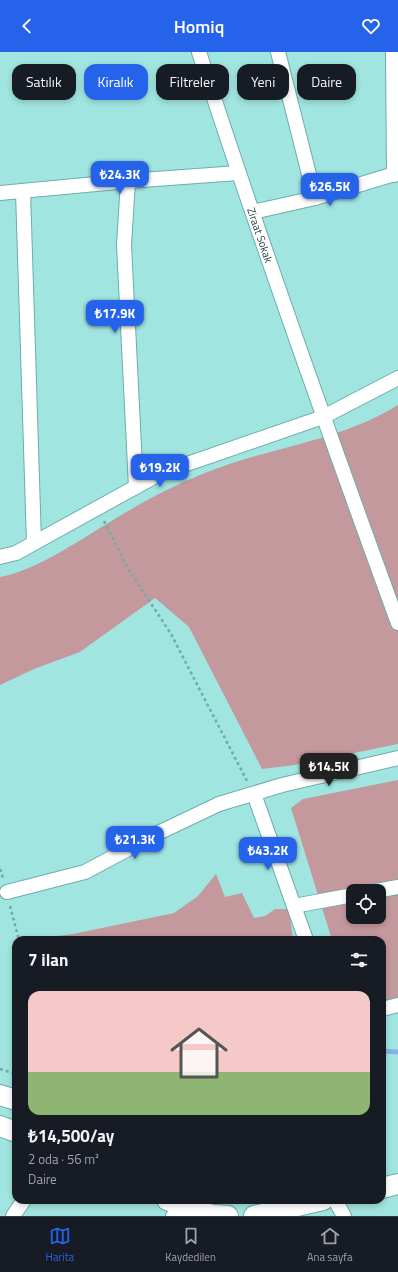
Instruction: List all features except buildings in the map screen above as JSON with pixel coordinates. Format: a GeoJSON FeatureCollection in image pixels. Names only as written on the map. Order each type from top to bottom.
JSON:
{"type":"FeatureCollection","features":[{"type":"Feature","properties":{"kind":"street","name":"Ziraat Sokak"},"geometry":{"type":"LineString","coordinates":[[198,52],[238,173],[253,212],[323,417],[398,623]]}},
{"type":"Feature","properties":{"kind":"street"},"geometry":{"type":"LineString","coordinates":[[278,52],[315,198]]}},
{"type":"Feature","properties":{"kind":"street"},"geometry":{"type":"LineString","coordinates":[[253,212],[315,198],[396,174],[393,52]]}},
{"type":"Feature","properties":{"kind":"street"},"geometry":{"type":"LineString","coordinates":[[0,193],[128,181],[238,173]]}},
{"type":"Feature","properties":{"kind":"street"},"geometry":{"type":"LineString","coordinates":[[128,181],[124,245],[136,487]]}},
{"type":"Feature","properties":{"kind":"street"},"geometry":{"type":"LineString","coordinates":[[23,191],[34,543]]}},
{"type":"Feature","properties":{"kind":"street"},"geometry":{"type":"LineString","coordinates":[[0,557],[16,553],[161,473],[323,417],[398,378]]}},
{"type":"Feature","properties":{"kind":"street"},"geometry":{"type":"LineString","coordinates":[[7,892],[85,872],[158,833],[219,804],[282,785],[398,758]]}},
{"type":"Feature","properties":{"kind":"street"},"geometry":{"type":"LineString","coordinates":[[254,794],[305,936]]}},
{"type":"Feature","properties":{"kind":"street"},"geometry":{"type":"LineString","coordinates":[[386,889],[398,887]]}},
{"type":"Feature","properties":{"kind":"street"},"geometry":{"type":"LineString","coordinates":[[294,906],[346,896]]}},
{"type":"Feature","properties":{"kind":"street"},"geometry":{"type":"LineString","coordinates":[[386,1008],[398,1005]]}},
{"type":"Feature","properties":{"kind":"street"},"geometry":{"type":"LineString","coordinates":[[0,1095],[12,1099]]}},
{"type":"Feature","properties":{"kind":"street"},"geometry":{"type":"LineString","coordinates":[[0,1126],[12,1130]]}},
{"type":"Feature","properties":{"kind":"street"},"geometry":{"type":"LineString","coordinates":[[386,1187],[398,1184]]}},
{"type":"Feature","properties":{"kind":"street"},"geometry":{"type":"LineString","coordinates":[[13,1216],[21,1204]]}},
{"type":"Feature","properties":{"kind":"street"},"geometry":{"type":"LineString","coordinates":[[178,1204],[212,1215],[228,1216]]}},
{"type":"Feature","properties":{"kind":"street"},"geometry":{"type":"LineString","coordinates":[[254,1216],[304,1204]]}},
{"type":"Feature","properties":{"kind":"street"},"geometry":{"type":"LineString","coordinates":[[337,1204],[344,1216]]}},
{"type":"Feature","properties":{"kind":"street"},"geometry":{"type":"LineString","coordinates":[[173,1216],[188,1208]]}},
{"type":"Feature","properties":{"kind":"path"},"geometry":{"type":"LineString","coordinates":[[98,509],[127,567],[171,634],[254,794]]}},
{"type":"Feature","properties":{"kind":"path"},"geometry":{"type":"LineString","coordinates":[[7,892],[18,936]]}},
{"type":"Feature","properties":{"kind":"path"},"geometry":{"type":"LineString","coordinates":[[0,1068],[12,1072]]}},
{"type":"Feature","properties":{"kind":"shaded area"},"geometry":{"type":"Polygon","coordinates":[[[398,405],[398,744],[295,765],[262,769],[189,627],[155,598],[80,652],[34,669],[0,685],[0,577],[29,568],[45,560],[148,500],[212,470],[343,431],[362,424],[398,405]]]}},
{"type":"Feature","properties":{"kind":"shaded area"},"geometry":{"type":"Polygon","coordinates":[[[398,780],[398,1000],[386,1003],[386,936],[331,936],[291,808],[303,799],[398,780]]]}},
{"type":"Feature","properties":{"kind":"shaded area"},"geometry":{"type":"Polygon","coordinates":[[[216,874],[225,897],[242,893],[254,918],[265,916],[275,909],[289,909],[292,936],[57,936],[174,913],[198,896],[216,874]]]}},
{"type":"Feature","properties":{"kind":"waterway"},"geometry":{"type":"LineString","coordinates":[[386,1051],[398,1052]]}}]}
